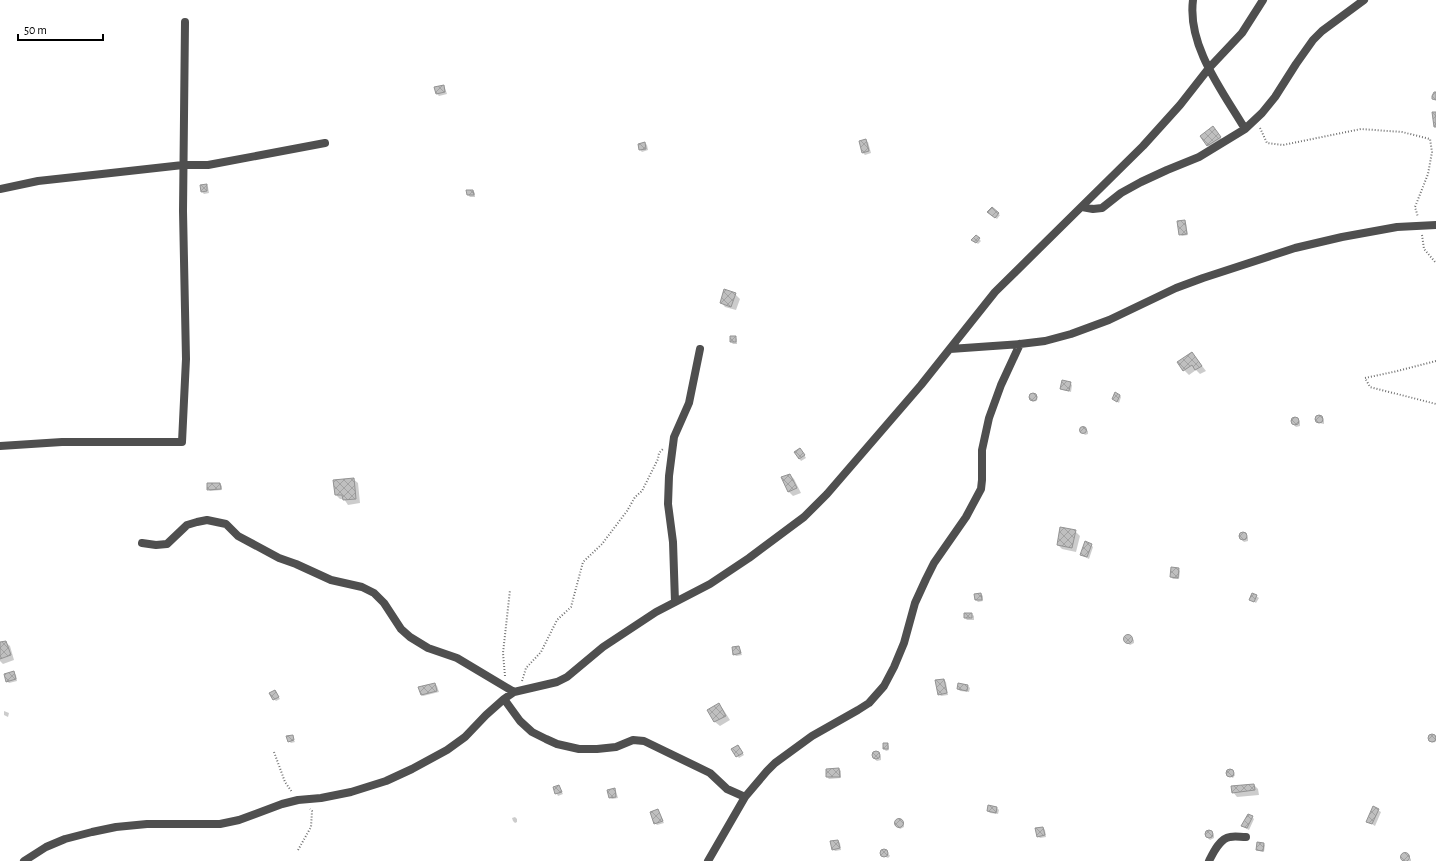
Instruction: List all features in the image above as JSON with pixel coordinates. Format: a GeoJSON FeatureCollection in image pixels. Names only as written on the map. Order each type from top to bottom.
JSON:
{"type":"FeatureCollection","features":[{"type":"Feature","properties":{"kind":"street"},"geometry":{"type":"LineString","coordinates":[[1193,0],[1192,7],[1194,27],[1202,57],[1245,129]]}},
{"type":"Feature","properties":{"kind":"street"},"geometry":{"type":"LineString","coordinates":[[24,861],[46,847],[65,839],[92,832],[116,827],[147,824],[220,824],[239,820],[282,804],[351,792],[386,781],[447,750],[465,737],[486,715],[514,692],[557,682],[567,677],[603,647],[656,612],[704,587],[733,569],[804,517],[827,494],[922,385],[995,292],[1143,146],[1180,105],[1209,68],[1242,33],[1263,0]]}},
{"type":"Feature","properties":{"kind":"street"},"geometry":{"type":"LineString","coordinates":[[1082,207],[1093,209],[1102,208],[1121,193],[1141,182],[1199,157],[1245,129],[1274,97],[1296,64],[1322,31],[1364,0]]}},
{"type":"Feature","properties":{"kind":"street"},"geometry":{"type":"LineString","coordinates":[[0,446],[62,442],[182,442],[186,359],[183,165],[185,22]]}},
{"type":"Feature","properties":{"kind":"street"},"geometry":{"type":"LineString","coordinates":[[0,189],[38,181],[183,165],[208,164],[325,144]]}},
{"type":"Feature","properties":{"kind":"street"},"geometry":{"type":"LineString","coordinates":[[950,348],[1045,341],[1071,334],[1109,320],[1176,288],[1230,268],[1295,248],[1397,227],[1436,225]]}},
{"type":"Feature","properties":{"kind":"street"},"geometry":{"type":"LineString","coordinates":[[708,861],[745,797],[775,763],[812,736],[858,710],[873,699],[884,686],[904,643],[915,603],[926,579],[934,563],[963,523],[981,489],[982,450],[989,418],[1001,385],[1020,344]]}},
{"type":"Feature","properties":{"kind":"street"},"geometry":{"type":"LineString","coordinates":[[675,602],[673,542],[668,504],[669,476],[674,437],[689,403],[700,349]]}},
{"type":"Feature","properties":{"kind":"street"},"geometry":{"type":"LineString","coordinates":[[142,543],[156,545],[167,544],[187,525],[197,522],[207,520],[226,524],[238,536],[279,558],[331,580],[362,587],[374,593],[384,603],[401,629],[410,637],[428,648],[457,658],[505,685],[514,692]]}},
{"type":"Feature","properties":{"kind":"street"},"geometry":{"type":"LineString","coordinates":[[504,699],[520,721],[532,732],[557,744],[579,749],[616,747],[633,740],[644,741],[710,774],[727,789],[745,797]]}},
{"type":"Feature","properties":{"kind":"street"},"geometry":{"type":"LineString","coordinates":[[1209,861],[1226,838],[1230,836],[1246,837]]}},
{"type":"Feature","properties":{"kind":"path"},"geometry":{"type":"LineString","coordinates":[[1255,119],[1267,143],[1283,145],[1361,129],[1402,132],[1430,138],[1432,152],[1428,174],[1416,207],[1424,249],[1436,263]]}},
{"type":"Feature","properties":{"kind":"path"},"geometry":{"type":"LineString","coordinates":[[1436,361],[1365,378],[1370,387],[1436,404]]}},
{"type":"Feature","properties":{"kind":"path"},"geometry":{"type":"LineString","coordinates":[[514,692],[522,680],[526,668],[541,652],[557,620],[571,607],[583,562],[602,544],[635,497],[642,491],[658,459],[659,453],[674,437]]}},
{"type":"Feature","properties":{"kind":"path"},"geometry":{"type":"LineString","coordinates":[[505,685],[503,653],[510,590]]}},
{"type":"Feature","properties":{"kind":"building"},"geometry":{"type":"Polygon","coordinates":[[[444,85],[445,92],[436,94],[434,87],[444,85]]]}},
{"type":"Feature","properties":{"kind":"building"},"geometry":{"type":"Polygon","coordinates":[[[1434,92],[1436,92],[1436,100],[1432,99],[1434,92]]]}},
{"type":"Feature","properties":{"kind":"building"},"geometry":{"type":"Polygon","coordinates":[[[1432,112],[1436,112],[1436,127],[1434,127],[1432,112]]]}},
{"type":"Feature","properties":{"kind":"building"},"geometry":{"type":"Polygon","coordinates":[[[1213,126],[1221,137],[1207,146],[1200,136],[1213,126]]]}},
{"type":"Feature","properties":{"kind":"building"},"geometry":{"type":"Polygon","coordinates":[[[866,139],[869,151],[862,153],[859,141],[866,139]]]}},
{"type":"Feature","properties":{"kind":"building"},"geometry":{"type":"Polygon","coordinates":[[[645,142],[646,149],[639,150],[638,144],[645,142]]]}},
{"type":"Feature","properties":{"kind":"building"},"geometry":{"type":"Polygon","coordinates":[[[207,184],[207,191],[201,192],[200,185],[207,184]]]}},
{"type":"Feature","properties":{"kind":"building"},"geometry":{"type":"Polygon","coordinates":[[[466,190],[473,190],[474,195],[467,195],[466,190]]]}},
{"type":"Feature","properties":{"kind":"building"},"geometry":{"type":"Polygon","coordinates":[[[992,207],[999,213],[995,218],[987,212],[992,207]]]}},
{"type":"Feature","properties":{"kind":"building"},"geometry":{"type":"Polygon","coordinates":[[[1185,220],[1187,234],[1179,235],[1177,221],[1185,220]]]}},
{"type":"Feature","properties":{"kind":"building"},"geometry":{"type":"Polygon","coordinates":[[[976,235],[980,238],[976,243],[971,240],[976,235]]]}},
{"type":"Feature","properties":{"kind":"building"},"geometry":{"type":"Polygon","coordinates":[[[724,289],[736,293],[731,307],[720,303],[724,289]]]}},
{"type":"Feature","properties":{"kind":"building"},"geometry":{"type":"Polygon","coordinates":[[[730,336],[736,336],[736,342],[730,342],[730,336]]]}},
{"type":"Feature","properties":{"kind":"building"},"geometry":{"type":"Polygon","coordinates":[[[1192,352],[1202,366],[1195,370],[1192,365],[1183,371],[1177,362],[1192,352]]]}},
{"type":"Feature","properties":{"kind":"building"},"geometry":{"type":"Polygon","coordinates":[[[1062,380],[1071,382],[1069,391],[1060,389],[1062,380]]]}},
{"type":"Feature","properties":{"kind":"building"},"geometry":{"type":"Polygon","coordinates":[[[1115,392],[1120,395],[1117,402],[1112,399],[1115,392]]]}},
{"type":"Feature","properties":{"kind":"building"},"geometry":{"type":"Polygon","coordinates":[[[1031,393],[1035,393],[1037,397],[1035,401],[1031,401],[1029,399],[1029,395],[1031,393]]]}},
{"type":"Feature","properties":{"kind":"building"},"geometry":{"type":"Polygon","coordinates":[[[1319,415],[1322,416],[1322,422],[1319,423],[1316,422],[1315,419],[1316,416],[1319,415]]]}},
{"type":"Feature","properties":{"kind":"building"},"geometry":{"type":"Polygon","coordinates":[[[1293,417],[1297,417],[1299,421],[1297,425],[1293,425],[1291,423],[1291,419],[1293,417]]]}},
{"type":"Feature","properties":{"kind":"building"},"geometry":{"type":"Polygon","coordinates":[[[1083,426],[1086,427],[1086,433],[1083,434],[1080,433],[1079,430],[1080,427],[1083,426]]]}},
{"type":"Feature","properties":{"kind":"building"},"geometry":{"type":"Polygon","coordinates":[[[800,448],[805,455],[799,459],[794,452],[800,448]]]}},
{"type":"Feature","properties":{"kind":"building"},"geometry":{"type":"Polygon","coordinates":[[[790,474],[797,488],[788,492],[781,477],[790,474]]]}},
{"type":"Feature","properties":{"kind":"building"},"geometry":{"type":"Polygon","coordinates":[[[354,478],[356,499],[343,500],[342,495],[335,495],[333,480],[354,478]]]}},
{"type":"Feature","properties":{"kind":"building"},"geometry":{"type":"Polygon","coordinates":[[[207,483],[220,483],[221,489],[207,490],[207,483]]]}},
{"type":"Feature","properties":{"kind":"building"},"geometry":{"type":"Polygon","coordinates":[[[1060,527],[1076,530],[1072,548],[1057,545],[1060,527]]]}},
{"type":"Feature","properties":{"kind":"building"},"geometry":{"type":"Polygon","coordinates":[[[1241,532],[1245,532],[1247,536],[1245,540],[1241,540],[1239,538],[1239,534],[1241,532]]]}},
{"type":"Feature","properties":{"kind":"building"},"geometry":{"type":"Polygon","coordinates":[[[1085,541],[1092,544],[1087,557],[1080,555],[1085,541]]]}},
{"type":"Feature","properties":{"kind":"building"},"geometry":{"type":"Polygon","coordinates":[[[1171,567],[1179,568],[1178,578],[1170,577],[1171,567]]]}},
{"type":"Feature","properties":{"kind":"building"},"geometry":{"type":"Polygon","coordinates":[[[981,593],[982,600],[975,600],[974,594],[981,593]]]}},
{"type":"Feature","properties":{"kind":"building"},"geometry":{"type":"Polygon","coordinates":[[[1252,593],[1257,595],[1254,602],[1249,600],[1252,593]]]}},
{"type":"Feature","properties":{"kind":"building"},"geometry":{"type":"Polygon","coordinates":[[[964,613],[972,613],[972,618],[964,618],[964,613]]]}},
{"type":"Feature","properties":{"kind":"building"},"geometry":{"type":"Polygon","coordinates":[[[1128,634],[1133,639],[1128,644],[1123,639],[1128,634]]]}},
{"type":"Feature","properties":{"kind":"building"},"geometry":{"type":"Polygon","coordinates":[[[6,641],[11,655],[0,659],[0,642],[6,641]]]}},
{"type":"Feature","properties":{"kind":"building"},"geometry":{"type":"Polygon","coordinates":[[[739,646],[741,653],[733,655],[732,647],[739,646]]]}},
{"type":"Feature","properties":{"kind":"building"},"geometry":{"type":"Polygon","coordinates":[[[14,671],[16,679],[6,682],[4,674],[14,671]]]}},
{"type":"Feature","properties":{"kind":"building"},"geometry":{"type":"Polygon","coordinates":[[[944,679],[947,693],[938,695],[935,680],[944,679]]]}},
{"type":"Feature","properties":{"kind":"building"},"geometry":{"type":"Polygon","coordinates":[[[435,683],[437,691],[421,695],[418,687],[435,683]]]}},
{"type":"Feature","properties":{"kind":"building"},"geometry":{"type":"Polygon","coordinates":[[[958,683],[968,685],[967,691],[957,689],[958,683]]]}},
{"type":"Feature","properties":{"kind":"building"},"geometry":{"type":"Polygon","coordinates":[[[275,690],[279,697],[273,700],[269,693],[275,690]]]}},
{"type":"Feature","properties":{"kind":"building"},"geometry":{"type":"Polygon","coordinates":[[[719,703],[726,716],[714,722],[707,710],[719,703]]]}},
{"type":"Feature","properties":{"kind":"building"},"geometry":{"type":"Polygon","coordinates":[[[1430,734],[1434,734],[1436,738],[1434,742],[1430,742],[1428,740],[1428,736],[1430,734]]]}},
{"type":"Feature","properties":{"kind":"building"},"geometry":{"type":"Polygon","coordinates":[[[293,735],[294,740],[288,742],[286,736],[293,735]]]}},
{"type":"Feature","properties":{"kind":"building"},"geometry":{"type":"Polygon","coordinates":[[[883,743],[888,743],[888,749],[883,749],[883,743]]]}},
{"type":"Feature","properties":{"kind":"building"},"geometry":{"type":"Polygon","coordinates":[[[738,745],[743,753],[736,757],[731,749],[738,745]]]}},
{"type":"Feature","properties":{"kind":"building"},"geometry":{"type":"Polygon","coordinates":[[[874,751],[878,751],[880,755],[878,759],[874,759],[872,757],[872,753],[874,751]]]}},
{"type":"Feature","properties":{"kind":"building"},"geometry":{"type":"Polygon","coordinates":[[[839,768],[840,777],[826,777],[826,769],[839,768]]]}},
{"type":"Feature","properties":{"kind":"building"},"geometry":{"type":"Polygon","coordinates":[[[1230,769],[1233,770],[1233,776],[1230,777],[1227,776],[1226,773],[1227,770],[1230,769]]]}},
{"type":"Feature","properties":{"kind":"building"},"geometry":{"type":"Polygon","coordinates":[[[1254,784],[1255,790],[1232,793],[1231,786],[1254,784]]]}},
{"type":"Feature","properties":{"kind":"building"},"geometry":{"type":"Polygon","coordinates":[[[559,785],[562,792],[555,794],[553,787],[559,785]]]}},
{"type":"Feature","properties":{"kind":"building"},"geometry":{"type":"Polygon","coordinates":[[[615,788],[616,797],[609,798],[607,790],[615,788]]]}},
{"type":"Feature","properties":{"kind":"building"},"geometry":{"type":"Polygon","coordinates":[[[988,805],[997,807],[996,813],[987,811],[988,805]]]}},
{"type":"Feature","properties":{"kind":"building"},"geometry":{"type":"Polygon","coordinates":[[[1373,806],[1379,809],[1372,824],[1366,822],[1373,806]]]}},
{"type":"Feature","properties":{"kind":"building"},"geometry":{"type":"Polygon","coordinates":[[[658,809],[663,821],[654,824],[650,812],[658,809]]]}},
{"type":"Feature","properties":{"kind":"building"},"geometry":{"type":"Polygon","coordinates":[[[1248,814],[1253,816],[1247,828],[1241,826],[1248,814]]]}},
{"type":"Feature","properties":{"kind":"building"},"geometry":{"type":"Polygon","coordinates":[[[899,818],[904,823],[899,828],[894,823],[899,818]]]}},
{"type":"Feature","properties":{"kind":"building"},"geometry":{"type":"Polygon","coordinates":[[[1043,827],[1045,835],[1037,837],[1035,828],[1043,827]]]}},
{"type":"Feature","properties":{"kind":"building"},"geometry":{"type":"Polygon","coordinates":[[[1207,830],[1211,830],[1213,834],[1211,838],[1207,838],[1205,836],[1205,832],[1207,830]]]}},
{"type":"Feature","properties":{"kind":"building"},"geometry":{"type":"Polygon","coordinates":[[[838,840],[840,848],[832,850],[830,841],[838,840]]]}},
{"type":"Feature","properties":{"kind":"building"},"geometry":{"type":"Polygon","coordinates":[[[1257,842],[1264,843],[1263,851],[1256,850],[1257,842]]]}},
{"type":"Feature","properties":{"kind":"building"},"geometry":{"type":"Polygon","coordinates":[[[884,849],[887,850],[887,856],[884,857],[881,856],[880,853],[881,850],[884,849]]]}},
{"type":"Feature","properties":{"kind":"building"},"geometry":{"type":"Polygon","coordinates":[[[1403,853],[1407,853],[1409,857],[1407,861],[1403,861],[1401,859],[1401,855],[1403,853]]]}}]}
